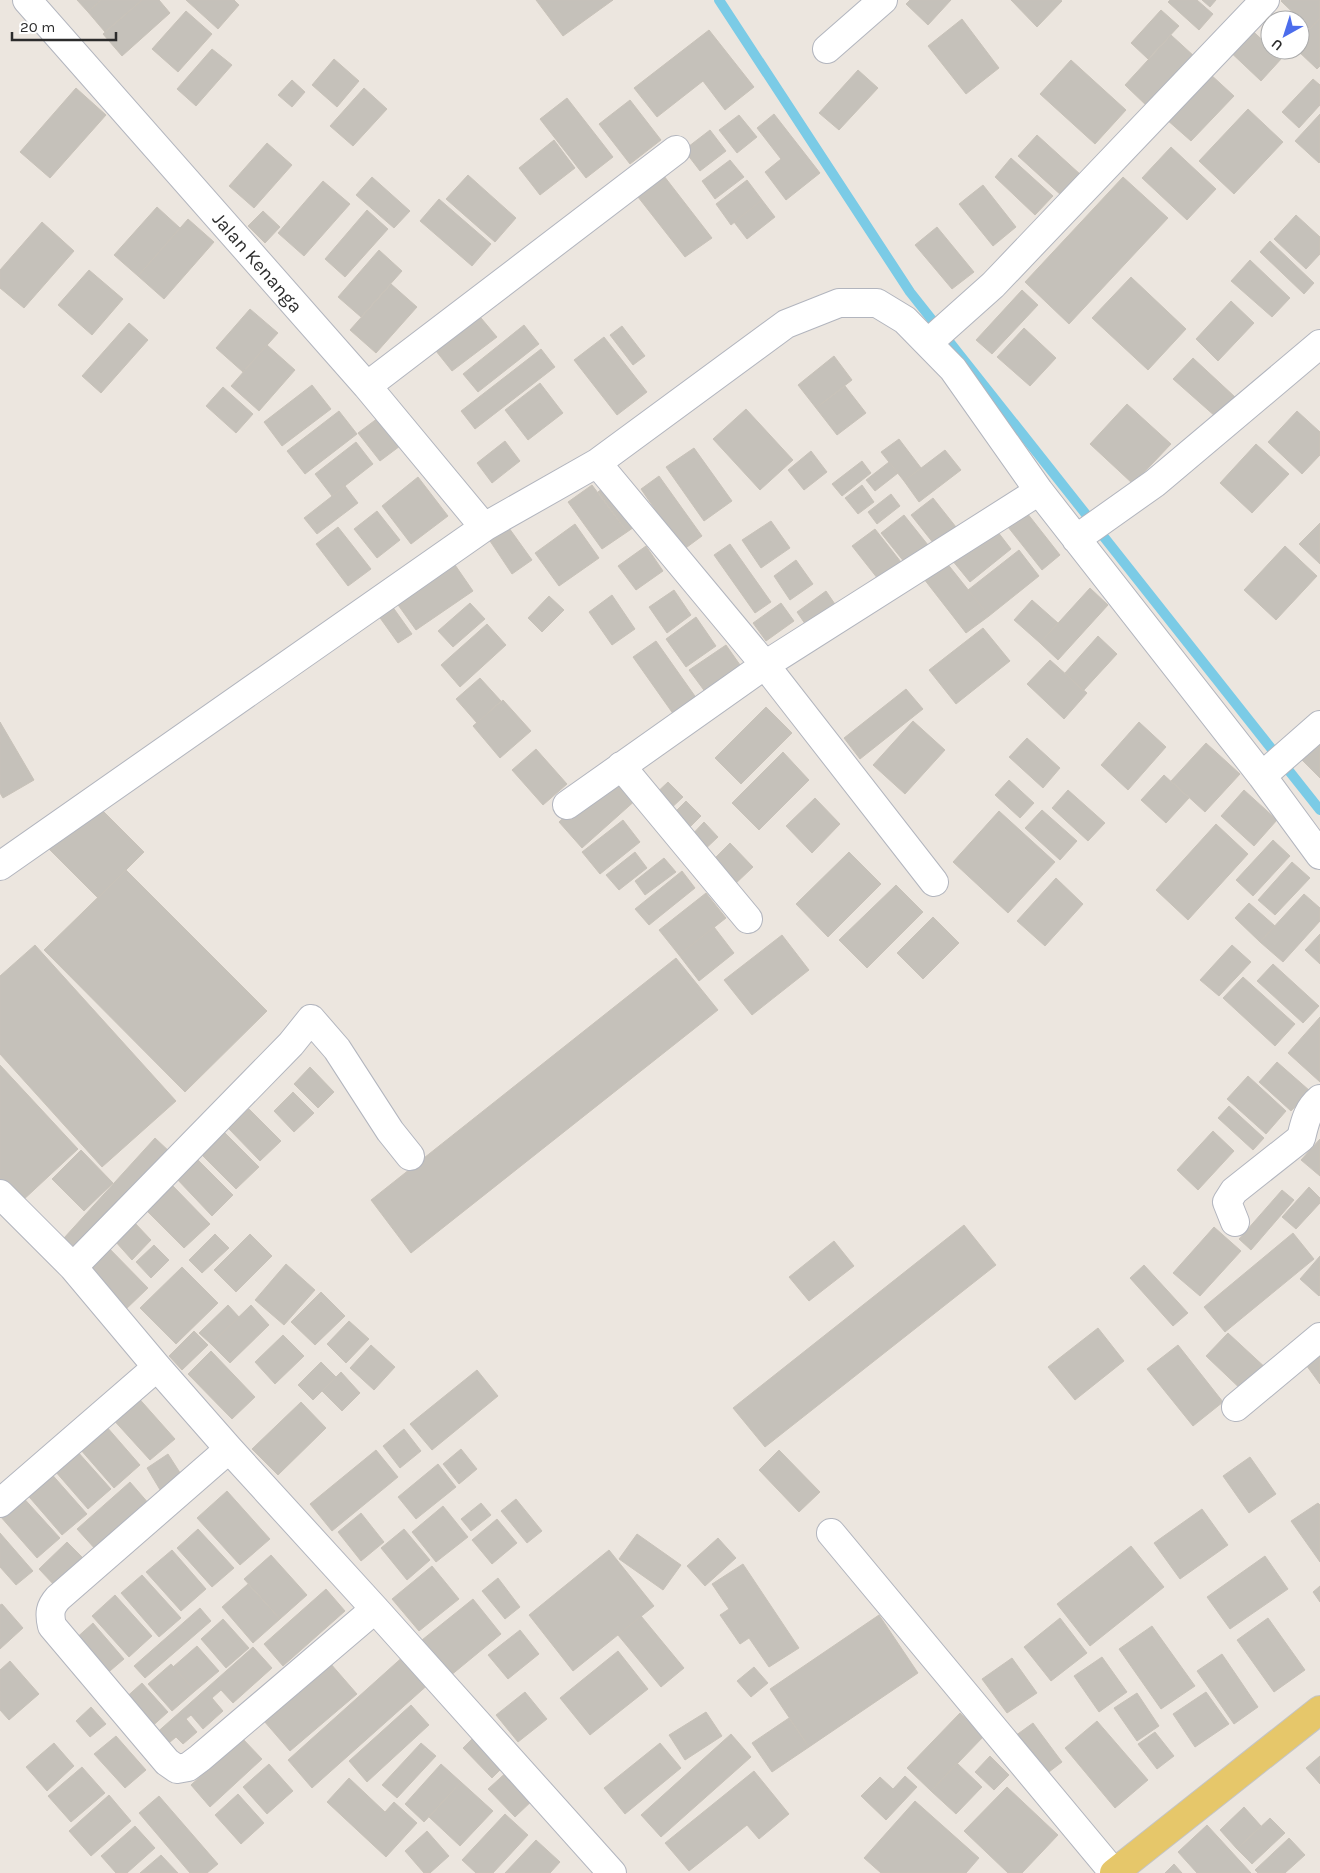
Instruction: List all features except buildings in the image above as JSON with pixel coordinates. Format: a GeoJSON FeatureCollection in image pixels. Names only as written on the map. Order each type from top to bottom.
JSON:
{"type":"FeatureCollection","features":[{"type":"Feature","properties":{"kind":"main road"},"geometry":{"type":"LineString","coordinates":[[1114,1873],[1320,1710]]}},
{"type":"Feature","properties":{"kind":"street","name":"Jalan Kenanga"},"geometry":{"type":"LineString","coordinates":[[27,0],[367,386],[479,521],[486,526]]}},
{"type":"Feature","properties":{"kind":"street"},"geometry":{"type":"LineString","coordinates":[[827,48],[883,0]]}},
{"type":"Feature","properties":{"kind":"street"},"geometry":{"type":"LineString","coordinates":[[939,333],[993,285],[1265,0]]}},
{"type":"Feature","properties":{"kind":"street"},"geometry":{"type":"LineString","coordinates":[[367,386],[676,150]]}},
{"type":"Feature","properties":{"kind":"street"},"geometry":{"type":"LineString","coordinates":[[0,866],[486,526],[597,463],[786,324],[839,303],[877,303],[905,320],[939,333],[953,369],[1076,539],[1279,761],[1317,845]]}},
{"type":"Feature","properties":{"kind":"street"},"geometry":{"type":"LineString","coordinates":[[1076,539],[1155,483],[1320,344]]}},
{"type":"Feature","properties":{"kind":"street"},"geometry":{"type":"LineString","coordinates":[[597,463],[765,665],[934,882]]}},
{"type":"Feature","properties":{"kind":"street"},"geometry":{"type":"LineString","coordinates":[[566,805],[765,665],[1039,490]]}},
{"type":"Feature","properties":{"kind":"street"},"geometry":{"type":"LineString","coordinates":[[1279,761],[1320,725]]}},
{"type":"Feature","properties":{"kind":"street"},"geometry":{"type":"LineString","coordinates":[[621,766],[748,919]]}},
{"type":"Feature","properties":{"kind":"street"},"geometry":{"type":"LineString","coordinates":[[73,1267],[291,1044],[311,1019],[336,1049],[390,1131],[410,1156]]}},
{"type":"Feature","properties":{"kind":"street"},"geometry":{"type":"LineString","coordinates":[[1235,1222],[1227,1202],[1234,1191],[1301,1138],[1305,1119],[1312,1106],[1320,1099]]}},
{"type":"Feature","properties":{"kind":"street"},"geometry":{"type":"LineString","coordinates":[[0,1194],[73,1267],[229,1449],[375,1608],[612,1873]]}},
{"type":"Feature","properties":{"kind":"street"},"geometry":{"type":"LineString","coordinates":[[1236,1407],[1320,1337]]}},
{"type":"Feature","properties":{"kind":"street"},"geometry":{"type":"LineString","coordinates":[[0,1503],[157,1367]]}},
{"type":"Feature","properties":{"kind":"street"},"geometry":{"type":"LineString","coordinates":[[229,1449],[58,1598],[52,1605],[49,1614],[52,1626],[167,1762],[178,1769],[188,1767],[375,1608]]}},
{"type":"Feature","properties":{"kind":"street"},"geometry":{"type":"LineString","coordinates":[[831,1533],[1114,1873]]}},
{"type":"Feature","properties":{"kind":"waterway"},"geometry":{"type":"LineString","coordinates":[[719,0],[910,292],[1320,810]]}}]}
